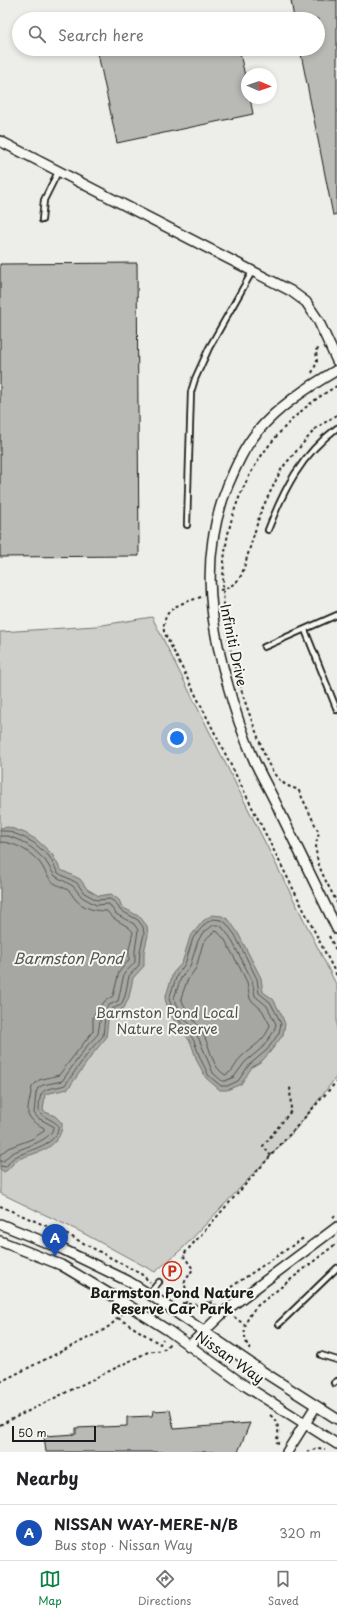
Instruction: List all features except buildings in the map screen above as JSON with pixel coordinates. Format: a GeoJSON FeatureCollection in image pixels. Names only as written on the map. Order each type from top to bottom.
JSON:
{"type":"FeatureCollection","features":[{"type":"Feature","properties":{"kind":"street"},"geometry":{"type":"LineString","coordinates":[[0,141],[291,292],[306,302],[318,320],[337,360]]}},
{"type":"Feature","properties":{"kind":"street","name":"Infiniti Drive"},"geometry":{"type":"LineString","coordinates":[[337,370],[306,388],[274,414],[257,432],[243,452],[222,501],[216,523],[211,548],[210,594],[216,640],[235,712],[254,761],[337,930]]}},
{"type":"Feature","properties":{"kind":"street","name":"Nissan Way"},"geometry":{"type":"LineString","coordinates":[[0,1224],[62,1249],[128,1281],[204,1330],[262,1371],[337,1419]]}},
{"type":"Feature","properties":{"kind":"street"},"geometry":{"type":"LineString","coordinates":[[189,1346],[225,1311],[337,1227]]}},
{"type":"Feature","properties":{"kind":"street","name":"Nissan Way"},"geometry":{"type":"LineString","coordinates":[[0,1241],[61,1265],[126,1308],[151,1318],[244,1385],[305,1425],[334,1448]]}},
{"type":"Feature","properties":{"kind":"street"},"geometry":{"type":"LineString","coordinates":[[287,1452],[316,1406]]}},
{"type":"Feature","properties":{"kind":"lane"},"geometry":{"type":"LineString","coordinates":[[42,220],[44,200],[58,172]]}},
{"type":"Feature","properties":{"kind":"lane"},"geometry":{"type":"LineString","coordinates":[[187,525],[191,392],[195,379],[209,348],[252,272]]}},
{"type":"Feature","properties":{"kind":"lane"},"geometry":{"type":"LineString","coordinates":[[268,530],[280,498],[296,471],[315,448],[337,428]]}},
{"type":"Feature","properties":{"kind":"lane"},"geometry":{"type":"LineString","coordinates":[[264,647],[337,615]]}},
{"type":"Feature","properties":{"kind":"lane"},"geometry":{"type":"LineString","coordinates":[[305,630],[337,710]]}},
{"type":"Feature","properties":{"kind":"lane"},"geometry":{"type":"LineString","coordinates":[[280,1324],[337,1268]]}},
{"type":"Feature","properties":{"kind":"lane"},"geometry":{"type":"LineString","coordinates":[[149,1294],[157,1284]]}},
{"type":"Feature","properties":{"kind":"lane"},"geometry":{"type":"LineString","coordinates":[[320,1355],[337,1360]]}},
{"type":"Feature","properties":{"kind":"path"},"geometry":{"type":"LineString","coordinates":[[312,373],[317,362],[316,350],[329,344]]}},
{"type":"Feature","properties":{"kind":"path"},"geometry":{"type":"LineString","coordinates":[[337,415],[316,428],[282,468],[261,510],[242,574],[238,581],[228,588],[175,606],[167,613],[163,623],[164,632],[337,976]]}},
{"type":"Feature","properties":{"kind":"path"},"geometry":{"type":"LineString","coordinates":[[200,590],[201,603]]}},
{"type":"Feature","properties":{"kind":"path"},"geometry":{"type":"LineString","coordinates":[[327,931],[337,952]]}},
{"type":"Feature","properties":{"kind":"path"},"geometry":{"type":"LineString","coordinates":[[185,1304],[190,1295],[184,1283],[193,1269],[183,1255],[337,1082]]}},
{"type":"Feature","properties":{"kind":"path"},"geometry":{"type":"LineString","coordinates":[[271,1156],[263,1146],[291,1111],[290,1085]]}},
{"type":"Feature","properties":{"kind":"path"},"geometry":{"type":"LineString","coordinates":[[0,1206],[72,1237],[157,1284]]}},
{"type":"Feature","properties":{"kind":"path"},"geometry":{"type":"LineString","coordinates":[[329,1220],[337,1214]]}},
{"type":"Feature","properties":{"kind":"path"},"geometry":{"type":"LineString","coordinates":[[180,1302],[197,1305],[209,1302],[311,1233]]}},
{"type":"Feature","properties":{"kind":"path"},"geometry":{"type":"LineString","coordinates":[[245,1326],[251,1313],[257,1306],[337,1243]]}},
{"type":"Feature","properties":{"kind":"path"},"geometry":{"type":"LineString","coordinates":[[117,1308],[126,1308]]}},
{"type":"Feature","properties":{"kind":"path"},"geometry":{"type":"LineString","coordinates":[[0,1382],[102,1331],[118,1318],[126,1308]]}},
{"type":"Feature","properties":{"kind":"path","name":"Nissan Way"},"geometry":{"type":"LineString","coordinates":[[118,1318],[160,1344],[164,1338],[176,1346]]}},
{"type":"Feature","properties":{"kind":"path"},"geometry":{"type":"LineString","coordinates":[[0,1425],[148,1352],[154,1350],[161,1351],[165,1349],[170,1342]]}},
{"type":"Feature","properties":{"kind":"path"},"geometry":{"type":"LineString","coordinates":[[264,1410],[275,1419],[277,1424],[279,1435],[276,1442]]}},
{"type":"Feature","properties":{"kind":"path"},"geometry":{"type":"LineString","coordinates":[[307,1452],[318,1448],[334,1448]]}},
{"type":"Feature","properties":{"kind":"green space","name":"Barmston Pond Local Nature Reserve"},"geometry":{"type":"Polygon","coordinates":[[[152,617],[337,986],[337,1076],[296,1129],[184,1247],[155,1272],[81,1232],[0,1193],[0,632],[96,626],[152,617]]]}},
{"type":"Feature","properties":{"kind":"water","name":"Barmston Pond"},"geometry":{"type":"Polygon","coordinates":[[[8,827],[25,833],[37,840],[52,854],[61,870],[80,879],[87,889],[99,896],[111,894],[119,900],[122,907],[140,917],[147,926],[148,935],[144,952],[144,966],[133,978],[129,997],[124,1008],[115,1012],[108,1020],[106,1038],[68,1089],[45,1094],[43,1111],[55,1116],[62,1123],[62,1128],[58,1138],[46,1149],[14,1162],[8,1170],[4,1172],[0,1169],[0,828],[8,827]]]}},
{"type":"Feature","properties":{"kind":"water"},"geometry":{"type":"Polygon","coordinates":[[[212,915],[222,916],[229,920],[238,933],[261,978],[263,992],[273,999],[285,1024],[283,1035],[270,1052],[262,1061],[252,1067],[241,1084],[227,1090],[220,1090],[206,1078],[197,1061],[191,1043],[181,1028],[178,1027],[169,1011],[165,999],[173,973],[182,963],[190,937],[203,921],[212,915]]]}},
{"type":"Feature","properties":{"kind":"place","name":"NISSAN WAY-MERE-N/B"},"geometry":{"type":"Point","coordinates":[55,1257]}},
{"type":"Feature","properties":{"kind":"place","name":"Barmston Pond Nature Reserve Car Park"},"geometry":{"type":"Point","coordinates":[172,1271]}}]}
